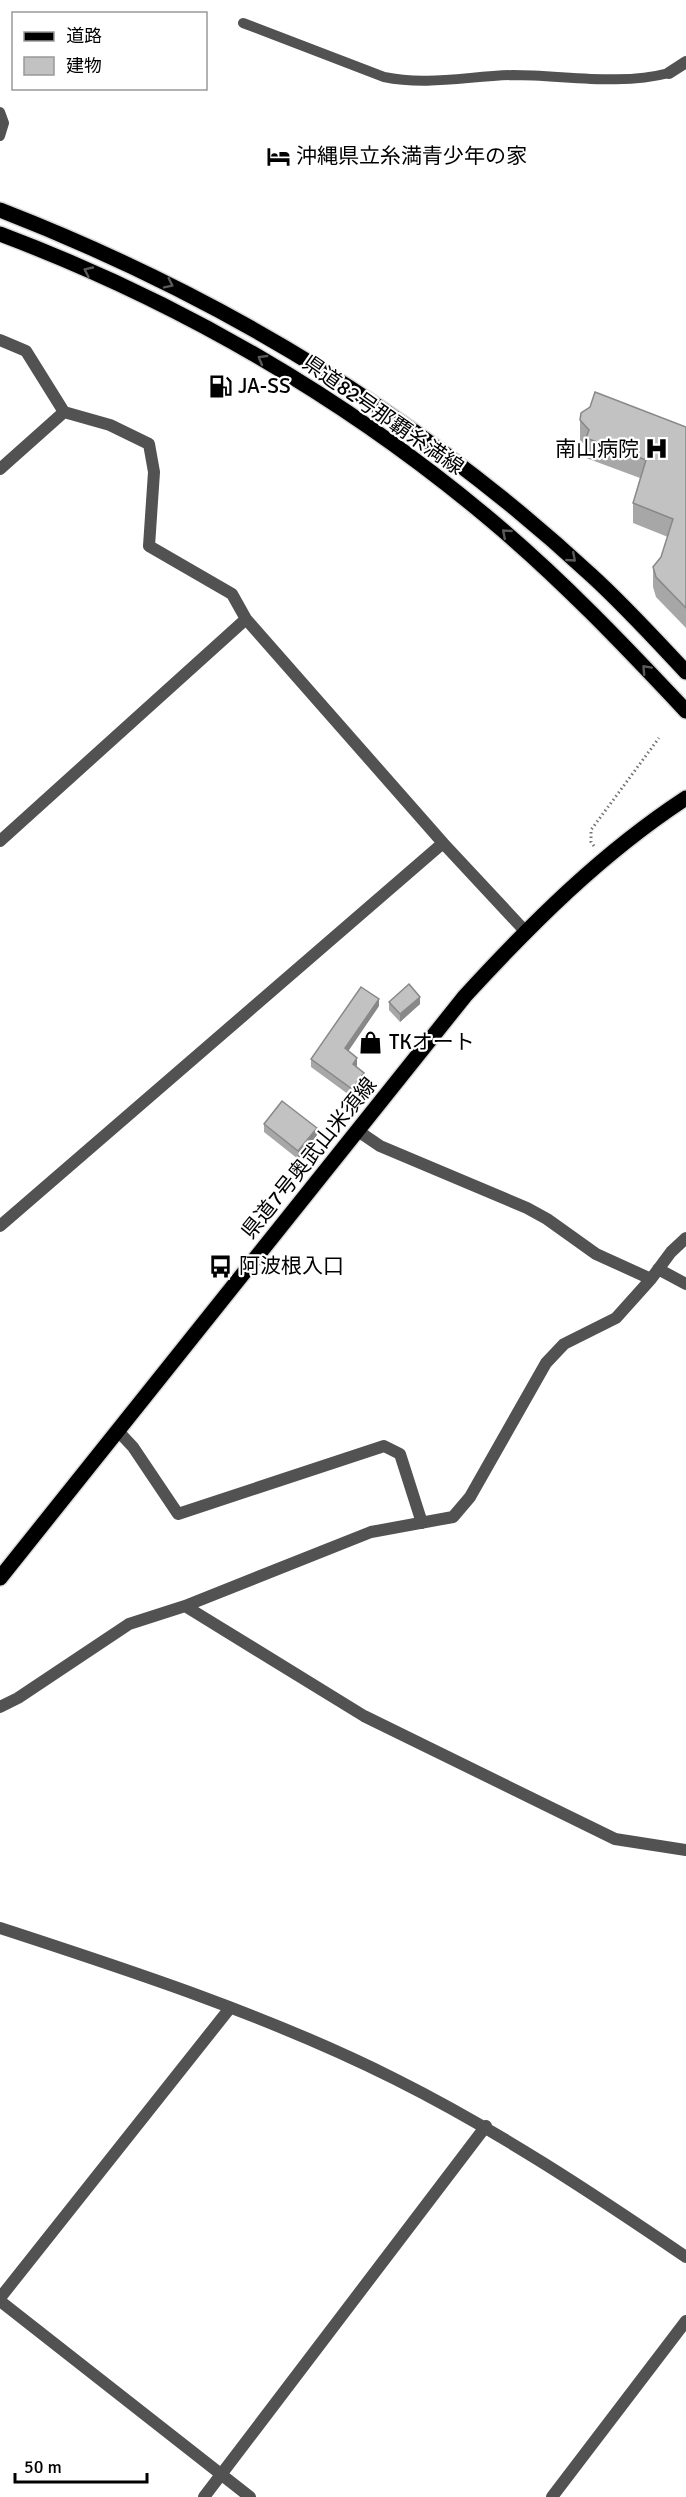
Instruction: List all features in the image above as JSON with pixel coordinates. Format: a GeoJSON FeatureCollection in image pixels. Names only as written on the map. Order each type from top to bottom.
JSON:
{"type":"FeatureCollection","features":[{"type":"Feature","properties":{"kind":"main road","name":"県道82号那覇糸満線"},"geometry":{"type":"LineString","coordinates":[[0,210],[83,244],[213,306],[348,385],[456,461],[507,502],[591,575],[686,672]]}},
{"type":"Feature","properties":{"kind":"main road","name":"県道82号那覇糸満線"},"geometry":{"type":"LineString","coordinates":[[0,234],[77,266],[212,330],[340,407],[393,443],[493,521],[541,564],[615,636],[686,711]]}},
{"type":"Feature","properties":{"kind":"main road","name":"県道7号奥武山米須線"},"geometry":{"type":"LineString","coordinates":[[0,1578],[465,996],[525,932],[603,860],[686,798]]}},
{"type":"Feature","properties":{"kind":"street"},"geometry":{"type":"LineString","coordinates":[[669,73],[686,62]]}},
{"type":"Feature","properties":{"kind":"street"},"geometry":{"type":"LineString","coordinates":[[0,340],[26,351],[64,412],[110,424],[149,444],[154,472],[150,546],[232,594],[246,619],[443,843],[525,932]]}},
{"type":"Feature","properties":{"kind":"street"},"geometry":{"type":"LineString","coordinates":[[0,470],[64,412]]}},
{"type":"Feature","properties":{"kind":"street"},"geometry":{"type":"LineString","coordinates":[[0,841],[246,619]]}},
{"type":"Feature","properties":{"kind":"street"},"geometry":{"type":"LineString","coordinates":[[0,1226],[443,843]]}},
{"type":"Feature","properties":{"kind":"street"},"geometry":{"type":"LineString","coordinates":[[358,1131],[380,1146],[526,1208],[547,1219],[596,1254],[686,1284]]}},
{"type":"Feature","properties":{"kind":"street"},"geometry":{"type":"LineString","coordinates":[[0,1707],[18,1698],[121,1628],[146,1617],[185,1606],[371,1532],[453,1517],[464,1507],[531,1387],[554,1354],[573,1339],[616,1318],[671,1252],[686,1238]]}},
{"type":"Feature","properties":{"kind":"street"},"geometry":{"type":"LineString","coordinates":[[118,1431],[133,1447],[178,1514],[384,1446],[400,1454],[422,1523]]}},
{"type":"Feature","properties":{"kind":"street"},"geometry":{"type":"LineString","coordinates":[[185,1606],[364,1716],[615,1839],[686,1850]]}},
{"type":"Feature","properties":{"kind":"street"},"geometry":{"type":"LineString","coordinates":[[0,1928],[230,2008],[302,2036],[394,2078],[486,2126],[686,2257]]}},
{"type":"Feature","properties":{"kind":"street"},"geometry":{"type":"LineString","coordinates":[[230,2008],[0,2299],[250,2497]]}},
{"type":"Feature","properties":{"kind":"street"},"geometry":{"type":"LineString","coordinates":[[204,2497],[486,2126]]}},
{"type":"Feature","properties":{"kind":"street"},"geometry":{"type":"LineString","coordinates":[[552,2497],[686,2320]]}},
{"type":"Feature","properties":{"kind":"lane"},"geometry":{"type":"LineString","coordinates":[[243,23],[403,81],[429,82],[530,75],[639,79],[669,73]]}},
{"type":"Feature","properties":{"kind":"lane"},"geometry":{"type":"LineString","coordinates":[[0,112],[4,123],[0,136]]}},
{"type":"Feature","properties":{"kind":"path"},"geometry":{"type":"LineString","coordinates":[[603,860],[591,842],[591,830],[659,738]]}},
{"type":"Feature","properties":{"kind":"building"},"geometry":{"type":"Polygon","coordinates":[[[595,392],[686,427],[686,608],[656,577],[653,567],[661,557],[673,519],[633,503],[646,460],[586,438],[589,430],[580,420],[581,413],[590,407],[595,392]]]}},
{"type":"Feature","properties":{"kind":"building"},"geometry":{"type":"Polygon","coordinates":[[[409,984],[420,997],[400,1014],[389,1002],[409,984]]]}},
{"type":"Feature","properties":{"kind":"building"},"geometry":{"type":"Polygon","coordinates":[[[361,987],[379,999],[345,1048],[357,1058],[353,1064],[364,1073],[352,1089],[311,1059],[361,987]]]}},
{"type":"Feature","properties":{"kind":"building"},"geometry":{"type":"Polygon","coordinates":[[[282,1101],[317,1128],[298,1151],[264,1124],[282,1101]]]}},
{"type":"Feature","properties":{"kind":"place","name":"沖縄県立糸満青少年の家"},"geometry":{"type":"Point","coordinates":[278,156]}},
{"type":"Feature","properties":{"kind":"place","name":"JA-SS"},"geometry":{"type":"Point","coordinates":[220,386]}},
{"type":"Feature","properties":{"kind":"place","name":"南山病院"},"geometry":{"type":"Point","coordinates":[657,449]}},
{"type":"Feature","properties":{"kind":"place","name":"TKオート"},"geometry":{"type":"Point","coordinates":[371,1042]}},
{"type":"Feature","properties":{"kind":"place","name":"阿波根入口"},"geometry":{"type":"Point","coordinates":[221,1266]}}]}
